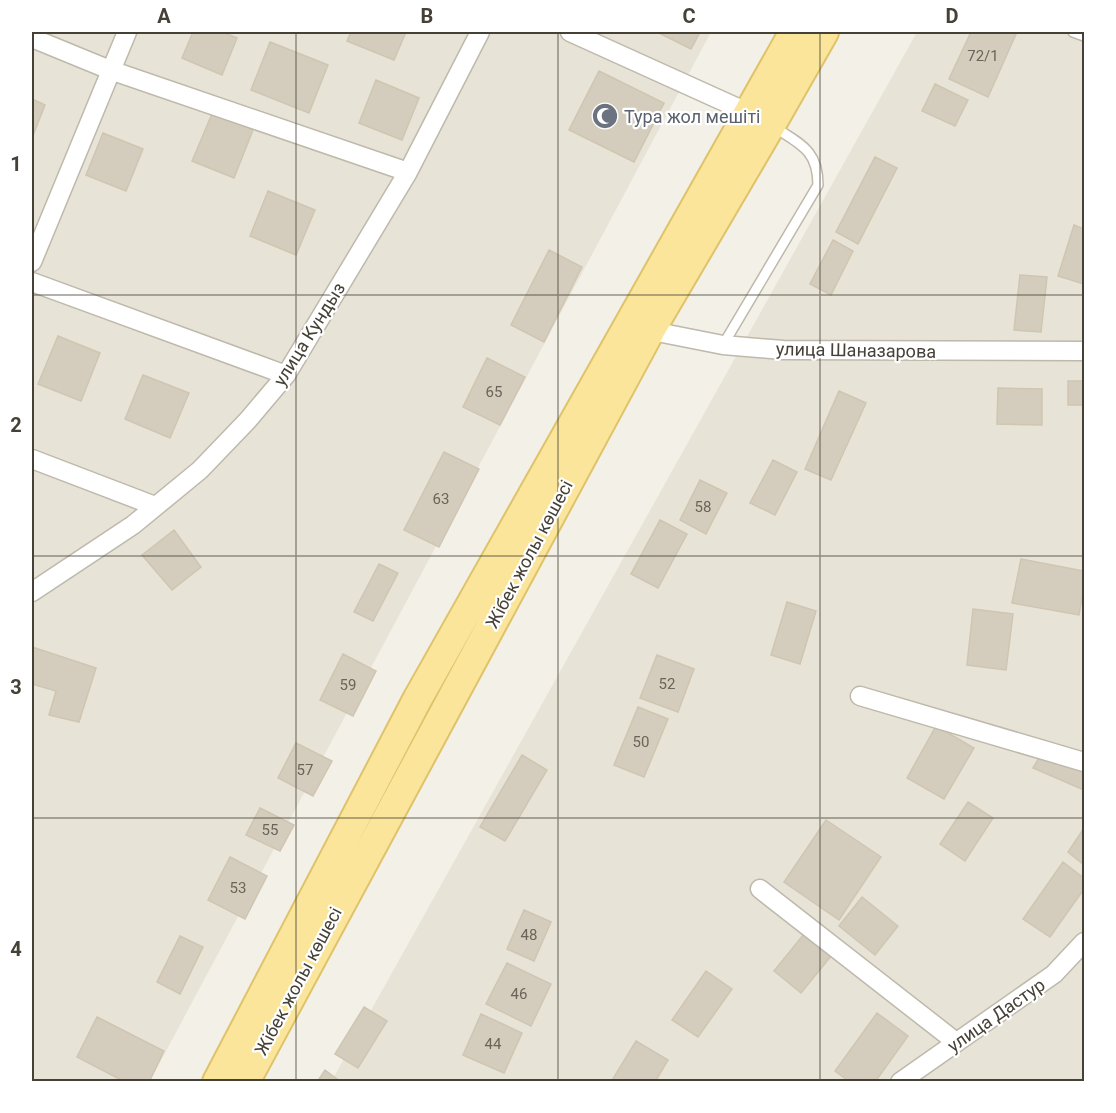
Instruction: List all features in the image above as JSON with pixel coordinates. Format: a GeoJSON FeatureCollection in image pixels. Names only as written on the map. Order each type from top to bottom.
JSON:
{"type":"FeatureCollection","features":[{"type":"Feature","properties":{"kind":"main road","name":"Жібек жолы көшесі"},"geometry":{"type":"LineString","coordinates":[[760,119],[794,32]]}},
{"type":"Feature","properties":{"kind":"main road","name":"Жібек жолы көшесі"},"geometry":{"type":"LineString","coordinates":[[217,1082],[418,698],[640,328],[760,119],[824,32]]}},
{"type":"Feature","properties":{"kind":"main road","name":"Жібек жолы көшесі"},"geometry":{"type":"LineString","coordinates":[[245,1082],[640,328]]}},
{"type":"Feature","properties":{"kind":"street"},"geometry":{"type":"LineString","coordinates":[[32,262],[127,32]]}},
{"type":"Feature","properties":{"kind":"street","name":"улица Кундыз"},"geometry":{"type":"LineString","coordinates":[[32,592],[133,525],[200,470],[248,420],[286,375],[408,172],[480,32]]}},
{"type":"Feature","properties":{"kind":"street"},"geometry":{"type":"LineString","coordinates":[[570,32],[760,119]]}},
{"type":"Feature","properties":{"kind":"street"},"geometry":{"type":"LineString","coordinates":[[32,38],[110,70],[408,172]]}},
{"type":"Feature","properties":{"kind":"street"},"geometry":{"type":"LineString","coordinates":[[32,282],[286,375]]}},
{"type":"Feature","properties":{"kind":"street","name":"улица Шаназарова"},"geometry":{"type":"LineString","coordinates":[[640,328],[723,345],[783,350],[1084,351]]}},
{"type":"Feature","properties":{"kind":"street"},"geometry":{"type":"LineString","coordinates":[[32,459],[155,506]]}},
{"type":"Feature","properties":{"kind":"street"},"geometry":{"type":"LineString","coordinates":[[860,696],[1084,762]]}},
{"type":"Feature","properties":{"kind":"street"},"geometry":{"type":"LineString","coordinates":[[759,889],[956,1042]]}},
{"type":"Feature","properties":{"kind":"street","name":"улица Дастур"},"geometry":{"type":"LineString","coordinates":[[900,1082],[1054,975],[1084,942]]}},
{"type":"Feature","properties":{"kind":"lane"},"geometry":{"type":"LineString","coordinates":[[1073,32],[1084,36]]}},
{"type":"Feature","properties":{"kind":"lane"},"geometry":{"type":"LineString","coordinates":[[723,345],[818,185],[818,168],[812,155],[801,145],[760,119]]}},
{"type":"Feature","properties":{"kind":"shaded area"},"geometry":{"type":"Polygon","coordinates":[[[32,32],[711,32],[150,1081],[32,1081],[32,32]]]}},
{"type":"Feature","properties":{"kind":"shaded area"},"geometry":{"type":"Polygon","coordinates":[[[917,32],[1084,32],[1084,1081],[331,1082],[917,32]]]}},
{"type":"Feature","properties":{"kind":"building"},"geometry":{"type":"Polygon","coordinates":[[[193,32],[222,32],[237,38],[222,75],[182,58],[193,32]]]}},
{"type":"Feature","properties":{"kind":"building"},"geometry":{"type":"Polygon","coordinates":[[[351,32],[406,32],[394,60],[347,41],[351,32]]]}},
{"type":"Feature","properties":{"kind":"building"},"geometry":{"type":"Polygon","coordinates":[[[657,32],[700,32],[691,49],[657,32]]]}},
{"type":"Feature","properties":{"kind":"building"},"geometry":{"type":"Polygon","coordinates":[[[971,32],[1017,32],[988,97],[949,79],[971,32]]]}},
{"type":"Feature","properties":{"kind":"building"},"geometry":{"type":"Polygon","coordinates":[[[270,42],[328,65],[309,113],[251,90],[270,42]]]}},
{"type":"Feature","properties":{"kind":"building"},"geometry":{"type":"Polygon","coordinates":[[[599,71],[664,103],[634,162],[569,130],[599,71]]]}},
{"type":"Feature","properties":{"kind":"building"},"geometry":{"type":"Polygon","coordinates":[[[376,80],[419,98],[402,140],[359,123],[376,80]]]}},
{"type":"Feature","properties":{"kind":"building"},"geometry":{"type":"Polygon","coordinates":[[[935,84],[968,100],[955,126],[922,111],[935,84]]]}},
{"type":"Feature","properties":{"kind":"building"},"geometry":{"type":"Polygon","coordinates":[[[32,99],[45,105],[32,138],[32,99]]]}},
{"type":"Feature","properties":{"kind":"building"},"geometry":{"type":"Polygon","coordinates":[[[212,114],[253,130],[234,178],[192,161],[212,114]]]}},
{"type":"Feature","properties":{"kind":"building"},"geometry":{"type":"Polygon","coordinates":[[[103,133],[143,149],[126,191],[86,175],[103,133]]]}},
{"type":"Feature","properties":{"kind":"building"},"geometry":{"type":"Polygon","coordinates":[[[875,157],[897,168],[858,244],[836,232],[875,157]]]}},
{"type":"Feature","properties":{"kind":"building"},"geometry":{"type":"Polygon","coordinates":[[[268,191],[315,210],[296,255],[250,236],[268,191]]]}},
{"type":"Feature","properties":{"kind":"building"},"geometry":{"type":"Polygon","coordinates":[[[1074,225],[1084,229],[1084,284],[1058,276],[1074,225]]]}},
{"type":"Feature","properties":{"kind":"building"},"geometry":{"type":"Polygon","coordinates":[[[833,240],[853,251],[831,295],[810,284],[833,240]]]}},
{"type":"Feature","properties":{"kind":"building"},"geometry":{"type":"Polygon","coordinates":[[[549,250],[582,267],[544,342],[511,325],[549,250]]]}},
{"type":"Feature","properties":{"kind":"building"},"geometry":{"type":"Polygon","coordinates":[[[1020,275],[1047,277],[1041,332],[1014,330],[1020,275]]]}},
{"type":"Feature","properties":{"kind":"building"},"geometry":{"type":"Polygon","coordinates":[[[58,336],[100,353],[81,401],[38,384],[58,336]]]}},
{"type":"Feature","properties":{"kind":"building"},"geometry":{"type":"Polygon","coordinates":[[[487,358],[525,377],[500,425],[463,407],[487,358]]]}},
{"type":"Feature","properties":{"kind":"building"},"geometry":{"type":"Polygon","coordinates":[[[143,375],[189,393],[170,438],[125,419],[143,375]]]}},
{"type":"Feature","properties":{"kind":"building"},"geometry":{"type":"Polygon","coordinates":[[[1068,381],[1084,381],[1084,405],[1068,405],[1068,381]]]}},
{"type":"Feature","properties":{"kind":"building"},"geometry":{"type":"Polygon","coordinates":[[[998,388],[1042,389],[1042,425],[997,424],[998,388]]]}},
{"type":"Feature","properties":{"kind":"building"},"geometry":{"type":"Polygon","coordinates":[[[839,391],[866,403],[831,480],[805,469],[839,391]]]}},
{"type":"Feature","properties":{"kind":"building"},"geometry":{"type":"Polygon","coordinates":[[[444,452],[479,469],[439,547],[404,530],[444,452]]]}},
{"type":"Feature","properties":{"kind":"building"},"geometry":{"type":"Polygon","coordinates":[[[773,460],[797,472],[775,515],[750,503],[773,460]]]}},
{"type":"Feature","properties":{"kind":"building"},"geometry":{"type":"Polygon","coordinates":[[[700,480],[727,493],[706,534],[680,520],[700,480]]]}},
{"type":"Feature","properties":{"kind":"building"},"geometry":{"type":"Polygon","coordinates":[[[660,520],[687,534],[658,588],[631,574],[660,520]]]}},
{"type":"Feature","properties":{"kind":"building"},"geometry":{"type":"Polygon","coordinates":[[[174,530],[201,567],[172,590],[142,555],[174,530]]]}},
{"type":"Feature","properties":{"kind":"building"},"geometry":{"type":"Polygon","coordinates":[[[1021,559],[1084,571],[1079,615],[1012,603],[1021,559]]]}},
{"type":"Feature","properties":{"kind":"building"},"geometry":{"type":"Polygon","coordinates":[[[379,564],[398,573],[373,621],[354,612],[379,564]]]}},
{"type":"Feature","properties":{"kind":"building"},"geometry":{"type":"Polygon","coordinates":[[[787,602],[816,611],[800,664],[771,655],[787,602]]]}},
{"type":"Feature","properties":{"kind":"building"},"geometry":{"type":"Polygon","coordinates":[[[973,609],[1013,614],[1006,670],[967,665],[973,609]]]}},
{"type":"Feature","properties":{"kind":"building"},"geometry":{"type":"Polygon","coordinates":[[[32,647],[96,668],[79,722],[49,715],[56,691],[32,684],[32,647]]]}},
{"type":"Feature","properties":{"kind":"building"},"geometry":{"type":"Polygon","coordinates":[[[343,654],[376,671],[353,716],[320,700],[343,654]]]}},
{"type":"Feature","properties":{"kind":"building"},"geometry":{"type":"Polygon","coordinates":[[[657,655],[694,669],[678,712],[640,698],[657,655]]]}},
{"type":"Feature","properties":{"kind":"building"},"geometry":{"type":"Polygon","coordinates":[[[638,707],[668,719],[644,777],[614,765],[638,707]]]}},
{"type":"Feature","properties":{"kind":"building"},"geometry":{"type":"Polygon","coordinates":[[[936,726],[974,748],[944,799],[907,778],[936,726]]]}},
{"type":"Feature","properties":{"kind":"building"},"geometry":{"type":"Polygon","coordinates":[[[296,743],[332,761],[313,796],[278,778],[296,743]]]}},
{"type":"Feature","properties":{"kind":"building"},"geometry":{"type":"Polygon","coordinates":[[[1043,751],[1084,767],[1084,790],[1033,768],[1043,751]]]}},
{"type":"Feature","properties":{"kind":"building"},"geometry":{"type":"Polygon","coordinates":[[[522,755],[547,770],[505,841],[480,827],[522,755]]]}},
{"type":"Feature","properties":{"kind":"building"},"geometry":{"type":"Polygon","coordinates":[[[968,802],[993,818],[965,861],[940,844],[968,802]]]}},
{"type":"Feature","properties":{"kind":"building"},"geometry":{"type":"Polygon","coordinates":[[[260,808],[294,825],[280,851],[246,835],[260,808]]]}},
{"type":"Feature","properties":{"kind":"building"},"geometry":{"type":"Polygon","coordinates":[[[826,820],[881,857],[839,920],[784,882],[826,820]]]}},
{"type":"Feature","properties":{"kind":"building"},"geometry":{"type":"Polygon","coordinates":[[[1084,828],[1084,865],[1068,852],[1084,828]]]}},
{"type":"Feature","properties":{"kind":"building"},"geometry":{"type":"Polygon","coordinates":[[[230,857],[267,876],[245,919],[208,900],[230,857]]]}},
{"type":"Feature","properties":{"kind":"building"},"geometry":{"type":"Polygon","coordinates":[[[1063,862],[1084,878],[1084,889],[1050,937],[1023,919],[1063,862]]]}},
{"type":"Feature","properties":{"kind":"building"},"geometry":{"type":"Polygon","coordinates":[[[862,897],[898,926],[875,955],[839,926],[862,897]]]}},
{"type":"Feature","properties":{"kind":"building"},"geometry":{"type":"Polygon","coordinates":[[[524,910],[551,922],[534,961],[507,949],[524,910]]]}},
{"type":"Feature","properties":{"kind":"building"},"geometry":{"type":"Polygon","coordinates":[[[804,934],[831,956],[801,993],[774,971],[804,934]]]}},
{"type":"Feature","properties":{"kind":"building"},"geometry":{"type":"Polygon","coordinates":[[[180,936],[203,947],[180,994],[157,982],[180,936]]]}},
{"type":"Feature","properties":{"kind":"building"},"geometry":{"type":"Polygon","coordinates":[[[507,963],[551,984],[531,1026],[486,1004],[507,963]]]}},
{"type":"Feature","properties":{"kind":"building"},"geometry":{"type":"Polygon","coordinates":[[[706,971],[732,989],[698,1037],[672,1020],[706,971]]]}},
{"type":"Feature","properties":{"kind":"building"},"geometry":{"type":"Polygon","coordinates":[[[364,1007],[387,1021],[358,1068],[335,1054],[364,1007]]]}},
{"type":"Feature","properties":{"kind":"building"},"geometry":{"type":"Polygon","coordinates":[[[877,1013],[908,1036],[875,1082],[850,1082],[835,1071],[877,1013]]]}},
{"type":"Feature","properties":{"kind":"building"},"geometry":{"type":"Polygon","coordinates":[[[481,1014],[522,1033],[504,1073],[463,1055],[481,1014]]]}},
{"type":"Feature","properties":{"kind":"building"},"geometry":{"type":"Polygon","coordinates":[[[97,1017],[164,1051],[149,1082],[125,1082],[77,1057],[97,1017]]]}},
{"type":"Feature","properties":{"kind":"building"},"geometry":{"type":"Polygon","coordinates":[[[636,1041],[668,1060],[655,1082],[611,1082],[636,1041]]]}},
{"type":"Feature","properties":{"kind":"building"},"geometry":{"type":"Polygon","coordinates":[[[325,1070],[341,1082],[317,1082],[325,1070]]]}},
{"type":"Feature","properties":{"kind":"place","name":"Тура жол мешіті"},"geometry":{"type":"Point","coordinates":[605,116]}}]}
